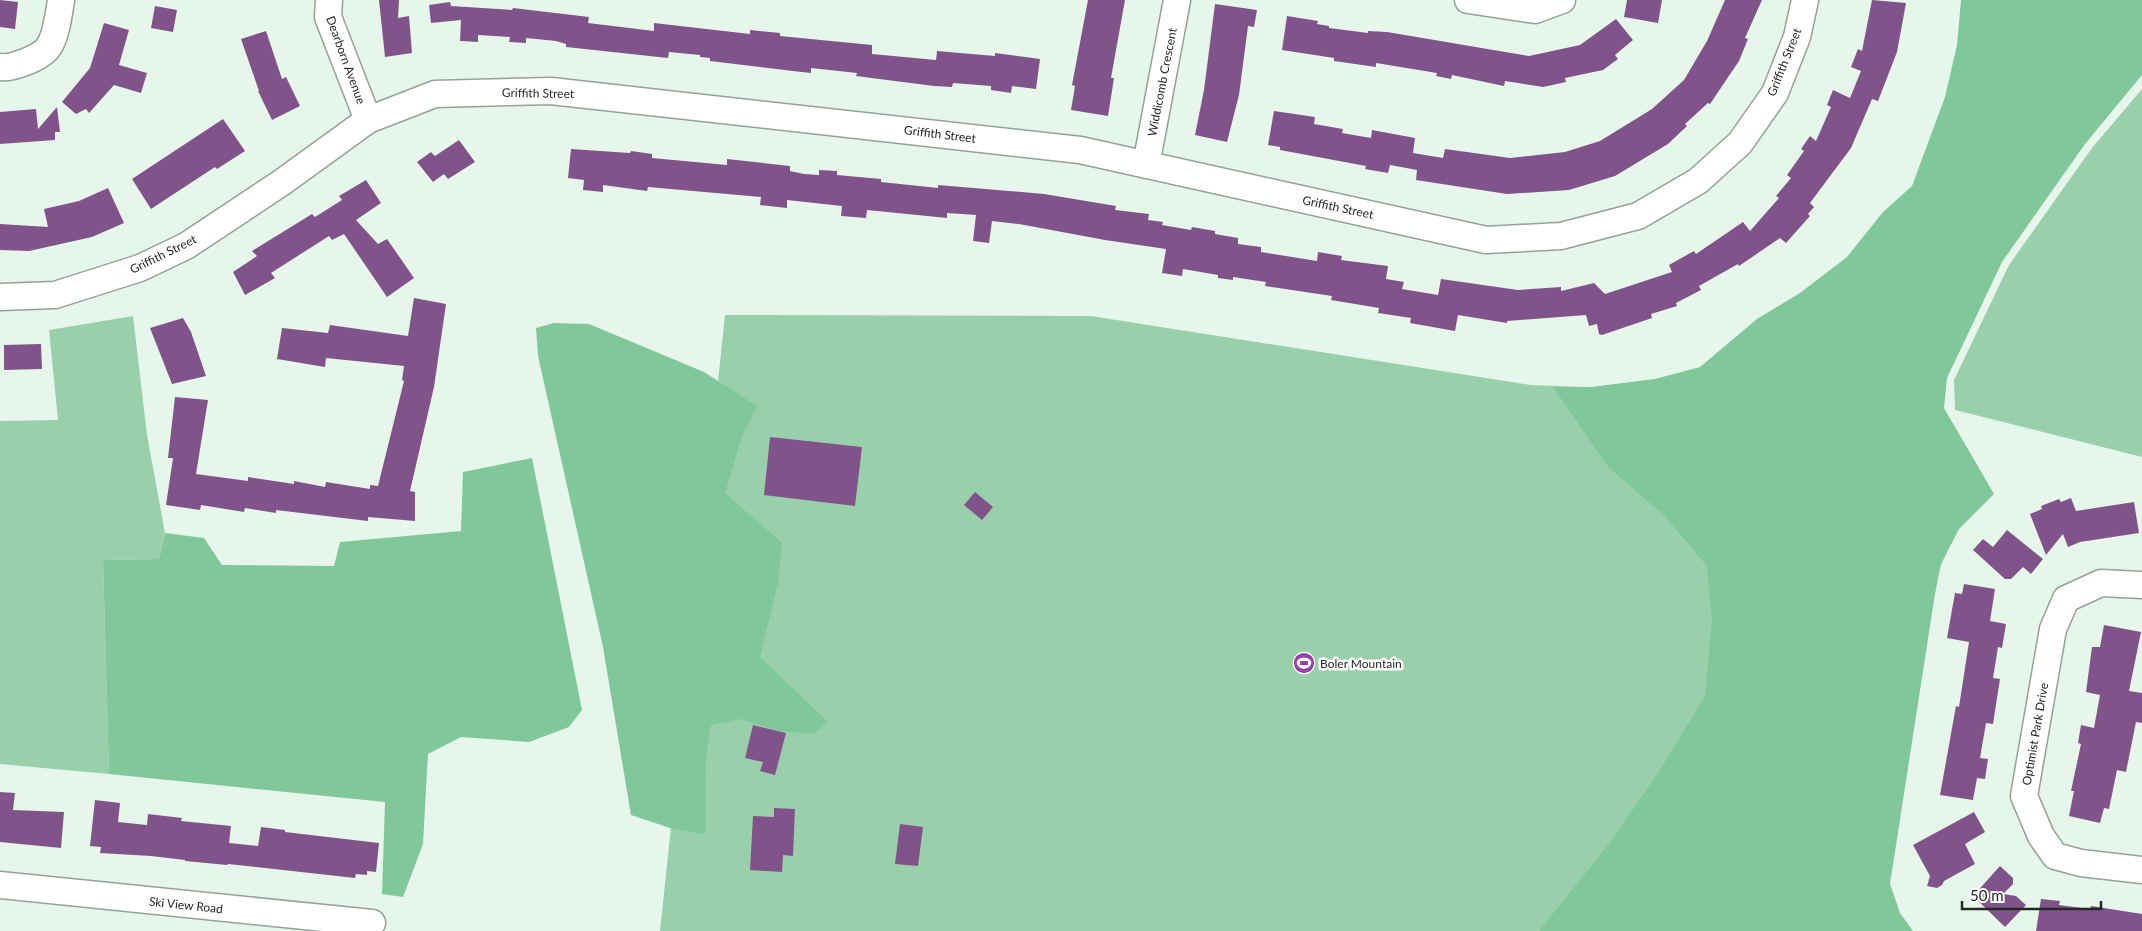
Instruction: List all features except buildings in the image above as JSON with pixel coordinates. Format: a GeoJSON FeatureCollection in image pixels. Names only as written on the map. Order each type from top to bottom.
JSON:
{"type":"FeatureCollection","features":[{"type":"Feature","properties":{"kind":"street"},"geometry":{"type":"LineString","coordinates":[[10,66],[47,49],[57,25],[61,0]]}},
{"type":"Feature","properties":{"kind":"street","name":"Dearborn Avenue"},"geometry":{"type":"LineString","coordinates":[[329,0],[328,17],[368,120]]}},
{"type":"Feature","properties":{"kind":"street","name":"Widdicomb Crescent"},"geometry":{"type":"LineString","coordinates":[[1146,165],[1177,0]]}},
{"type":"Feature","properties":{"kind":"street"},"geometry":{"type":"LineString","coordinates":[[1468,0],[1536,10],[1562,0]]}},
{"type":"Feature","properties":{"kind":"street","name":"Griffith Street"},"geometry":{"type":"LineString","coordinates":[[0,297],[54,295],[140,268],[186,246],[281,183],[368,120],[436,94],[551,90],[1080,150],[1486,240],[1561,236],[1638,216],[1698,181],[1740,142],[1775,92],[1797,37],[1805,0]]}},
{"type":"Feature","properties":{"kind":"street","name":"Optimist Park Drive"},"geometry":{"type":"LineString","coordinates":[[2142,585],[2101,583],[2066,599],[2053,629],[2024,796],[2040,836],[2055,856],[2081,863],[2142,870]]}},
{"type":"Feature","properties":{"kind":"street","name":"Ski View Road"},"geometry":{"type":"LineString","coordinates":[[0,885],[255,922],[372,923]]}},
{"type":"Feature","properties":{"kind":"green space"},"geometry":{"type":"Polygon","coordinates":[[[1961,0],[2142,0],[2142,75],[2085,144],[2002,262],[1947,378],[1944,408],[1994,494],[1959,529],[1939,568],[1890,884],[1900,913],[1913,931],[1539,931],[1612,840],[1660,770],[1705,696],[1712,621],[1707,566],[1664,515],[1609,468],[1553,387],[1591,387],[1655,379],[1700,367],[1757,319],[1800,293],[1847,257],[1883,212],[1912,186],[1945,97],[1957,45],[1961,0]]]}},
{"type":"Feature","properties":{"kind":"green space"},"geometry":{"type":"Polygon","coordinates":[[[2142,89],[2142,457],[1955,410],[1954,380],[2009,265],[2092,148],[2142,89]]]}},
{"type":"Feature","properties":{"kind":"green space","name":"Boler Mountain"},"geometry":{"type":"Polygon","coordinates":[[[725,315],[1091,316],[1531,385],[1909,399],[1957,491],[1883,835],[1879,931],[660,931],[725,315]]]}},
{"type":"Feature","properties":{"kind":"green space"},"geometry":{"type":"Polygon","coordinates":[[[133,316],[147,435],[165,533],[159,559],[103,560],[109,774],[0,764],[0,421],[58,420],[49,330],[133,316]]]}},
{"type":"Feature","properties":{"kind":"green space"},"geometry":{"type":"Polygon","coordinates":[[[554,323],[589,324],[704,372],[757,406],[742,436],[725,493],[782,543],[778,583],[760,657],[828,722],[813,734],[780,731],[739,719],[711,725],[706,757],[705,834],[673,829],[631,815],[603,647],[538,356],[536,328],[554,323]]]}},
{"type":"Feature","properties":{"kind":"green space"},"geometry":{"type":"Polygon","coordinates":[[[532,458],[582,710],[569,727],[529,742],[461,737],[428,754],[423,844],[403,897],[382,894],[385,802],[109,774],[103,560],[159,559],[165,533],[204,538],[222,565],[334,566],[340,542],[461,531],[463,472],[532,458]]]}},
{"type":"Feature","properties":{"kind":"place","name":"Boler Mountain"},"geometry":{"type":"Point","coordinates":[1304,663]}}]}
